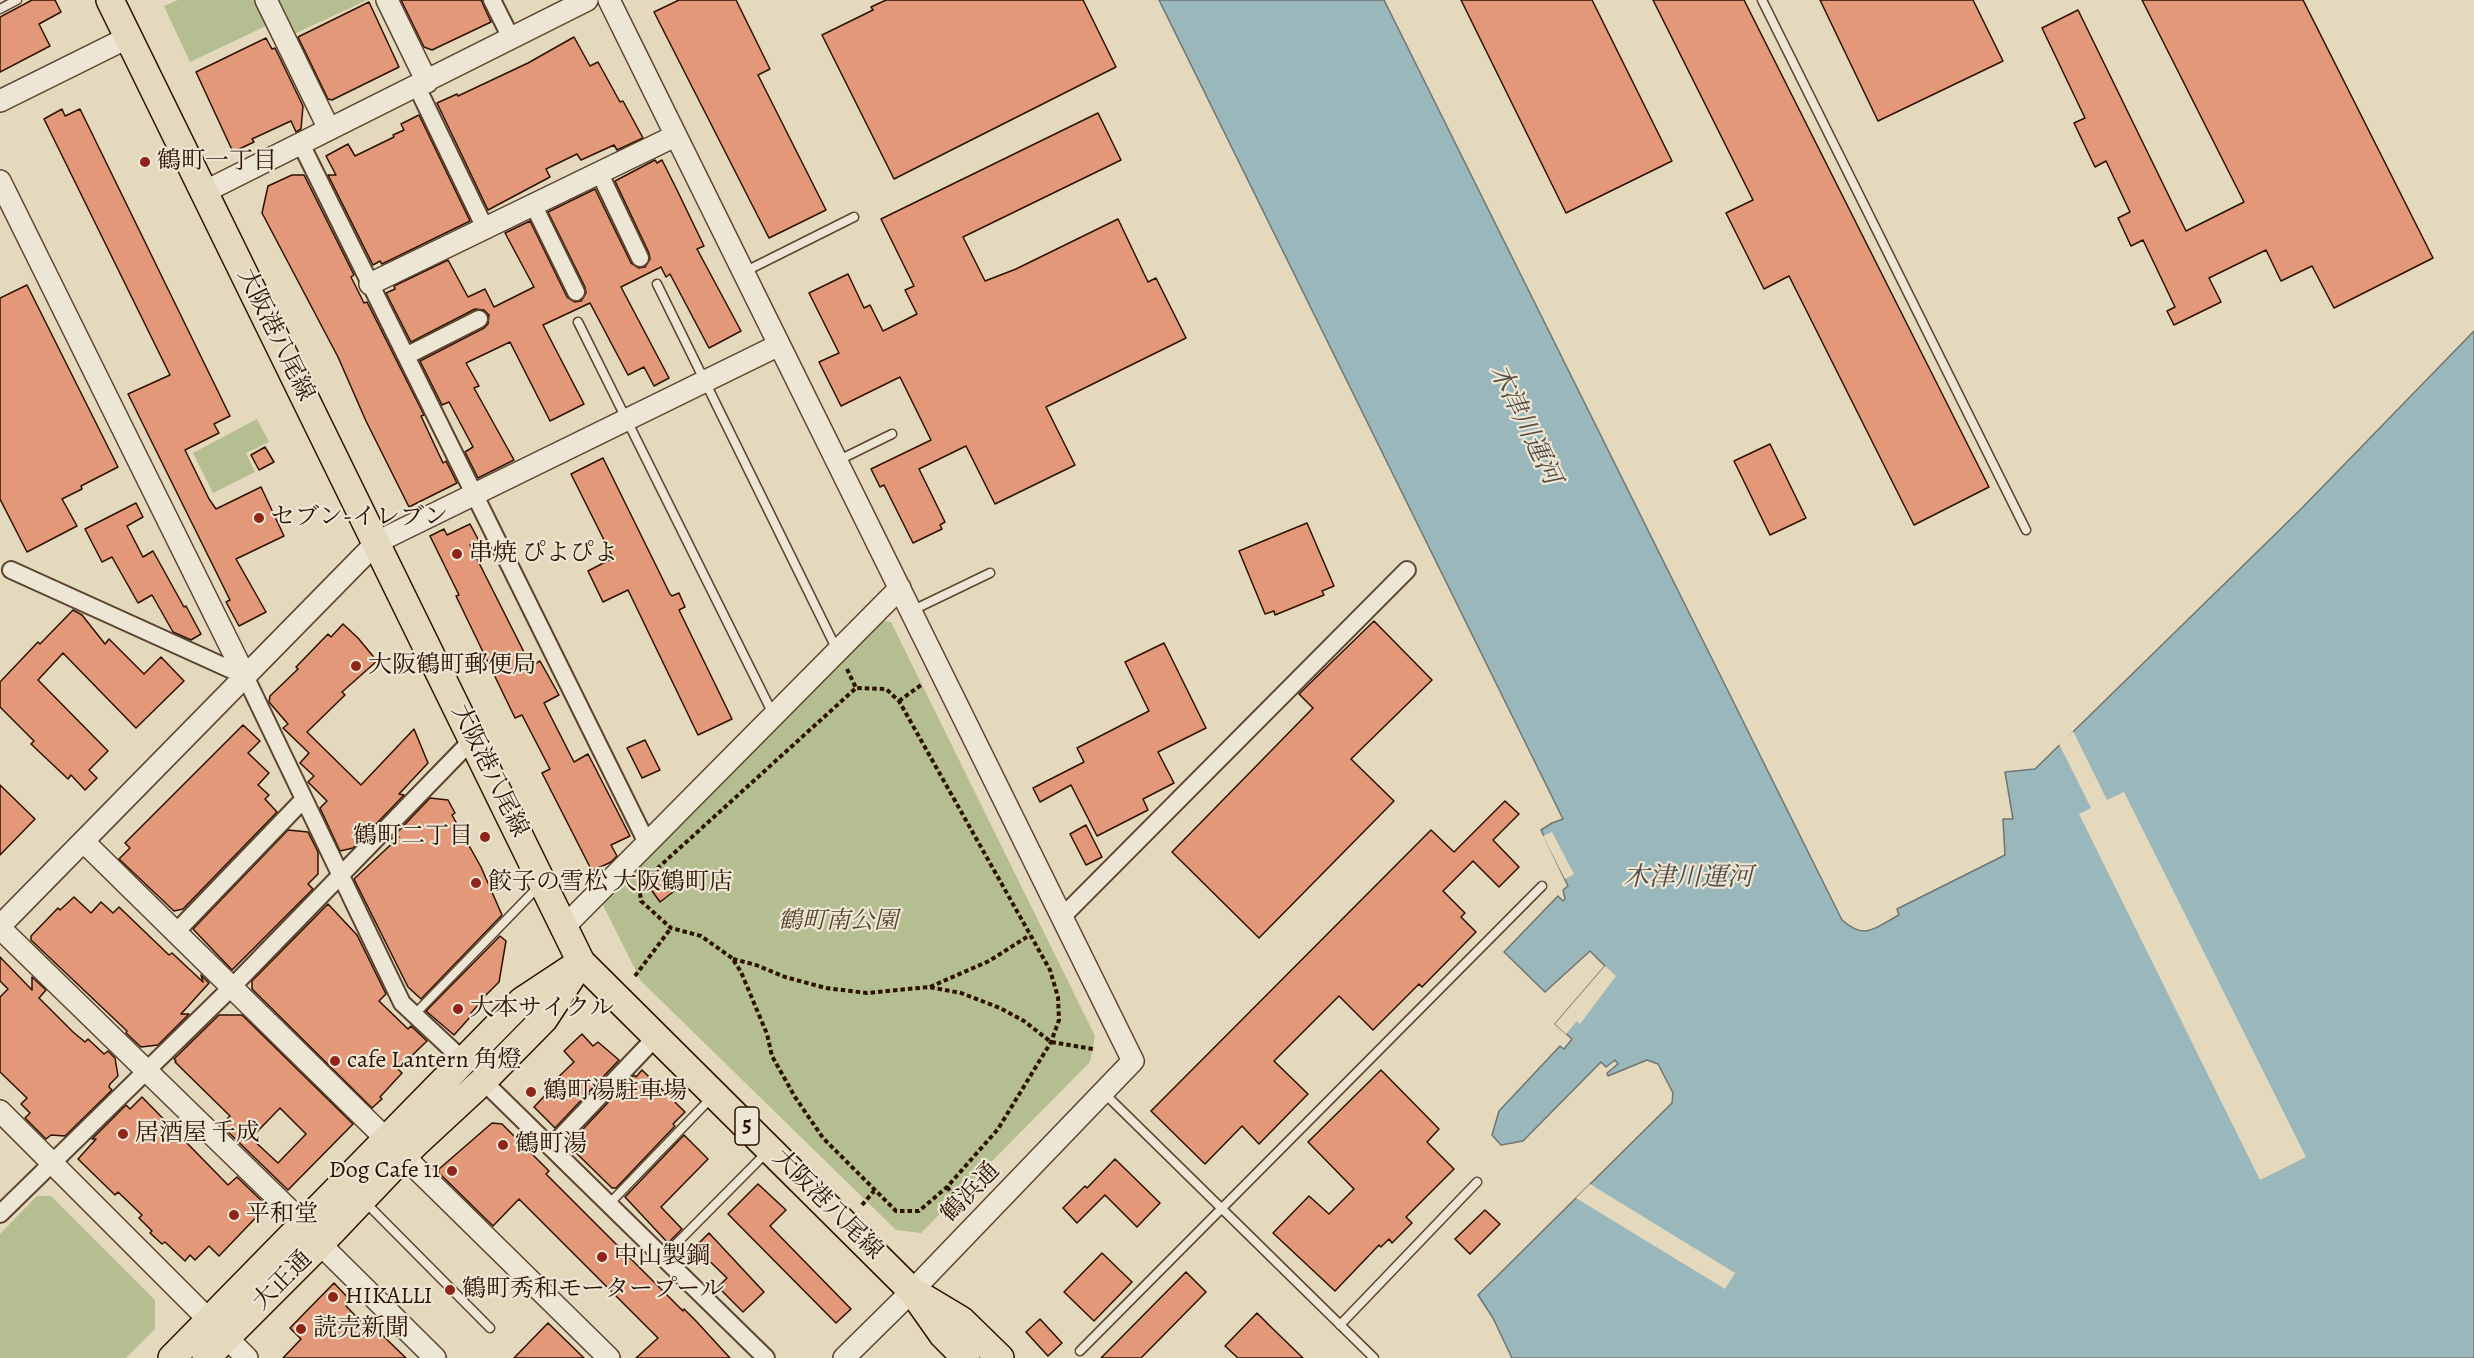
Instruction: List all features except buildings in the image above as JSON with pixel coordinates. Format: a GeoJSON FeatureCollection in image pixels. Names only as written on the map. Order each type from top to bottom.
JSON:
{"type":"FeatureCollection","features":[{"type":"Feature","properties":{"kind":"main road","name":"大阪港八尾線"},"geometry":{"type":"LineString","coordinates":[[110,0],[581,962],[912,1291],[943,1335],[966,1358]]}},
{"type":"Feature","properties":{"kind":"main road","name":"大正通"},"geometry":{"type":"LineString","coordinates":[[172,1358],[217,1329],[312,1234],[395,1148],[464,1061],[522,1001],[581,962]]}},
{"type":"Feature","properties":{"kind":"main road","name":"大正通"},"geometry":{"type":"LineString","coordinates":[[312,1234],[362,1200],[395,1148],[483,1081],[544,1019],[581,962]]}},
{"type":"Feature","properties":{"kind":"main road","name":"大阪港八尾線"},"geometry":{"type":"LineString","coordinates":[[912,1291],[961,1320],[1000,1358]]}},
{"type":"Feature","properties":{"kind":"main road","name":"大正通"},"geometry":{"type":"LineString","coordinates":[[206,1358],[217,1329]]}},
{"type":"Feature","properties":{"kind":"street"},"geometry":{"type":"LineString","coordinates":[[266,0],[329,129]]}},
{"type":"Feature","properties":{"kind":"street"},"geometry":{"type":"LineString","coordinates":[[387,0],[485,228]]}},
{"type":"Feature","properties":{"kind":"street"},"geometry":{"type":"LineString","coordinates":[[492,0],[511,38]]}},
{"type":"Feature","properties":{"kind":"street"},"geometry":{"type":"LineString","coordinates":[[204,192],[587,0]]}},
{"type":"Feature","properties":{"kind":"street"},"geometry":{"type":"LineString","coordinates":[[609,0],[1063,916],[1407,570]]}},
{"type":"Feature","properties":{"kind":"street"},"geometry":{"type":"LineString","coordinates":[[0,101],[129,37]]}},
{"type":"Feature","properties":{"kind":"street"},"geometry":{"type":"LineString","coordinates":[[370,284],[675,136]]}},
{"type":"Feature","properties":{"kind":"street"},"geometry":{"type":"LineString","coordinates":[[301,144],[647,843]]}},
{"type":"Feature","properties":{"kind":"street"},"geometry":{"type":"LineString","coordinates":[[599,172],[640,258]]}},
{"type":"Feature","properties":{"kind":"street"},"geometry":{"type":"LineString","coordinates":[[0,181],[245,676],[402,1003],[464,1061]]}},
{"type":"Feature","properties":{"kind":"street"},"geometry":{"type":"LineString","coordinates":[[533,204],[576,292]]}},
{"type":"Feature","properties":{"kind":"street"},"geometry":{"type":"LineString","coordinates":[[406,356],[479,319]]}},
{"type":"Feature","properties":{"kind":"street"},"geometry":{"type":"LineString","coordinates":[[435,1358],[0,927],[377,542],[779,345]]}},
{"type":"Feature","properties":{"kind":"street"},"geometry":{"type":"LineString","coordinates":[[11,570],[245,676]]}},
{"type":"Feature","properties":{"kind":"street"},"geometry":{"type":"LineString","coordinates":[[565,926],[900,588]]}},
{"type":"Feature","properties":{"kind":"street"},"geometry":{"type":"LineString","coordinates":[[0,1214],[232,987],[473,739]]}},
{"type":"Feature","properties":{"kind":"street"},"geometry":{"type":"LineString","coordinates":[[176,932],[304,799]]}},
{"type":"Feature","properties":{"kind":"street"},"geometry":{"type":"LineString","coordinates":[[84,842],[609,1358]]}},
{"type":"Feature","properties":{"kind":"street","name":"鶴浜通"},"geometry":{"type":"LineString","coordinates":[[844,1358],[912,1291],[1133,1061],[1063,916]]}},
{"type":"Feature","properties":{"kind":"street"},"geometry":{"type":"LineString","coordinates":[[551,1147],[656,1037]]}},
{"type":"Feature","properties":{"kind":"street"},"geometry":{"type":"LineString","coordinates":[[483,1081],[766,1358]]}},
{"type":"Feature","properties":{"kind":"street"},"geometry":{"type":"LineString","coordinates":[[0,1112],[52,1161],[247,1358]]}},
{"type":"Feature","properties":{"kind":"lane"},"geometry":{"type":"LineString","coordinates":[[0,9],[17,0]]}},
{"type":"Feature","properties":{"kind":"lane"},"geometry":{"type":"LineString","coordinates":[[1762,0],[2026,530]]}},
{"type":"Feature","properties":{"kind":"lane"},"geometry":{"type":"LineString","coordinates":[[743,272],[854,217]]}},
{"type":"Feature","properties":{"kind":"lane"},"geometry":{"type":"LineString","coordinates":[[657,284],[837,650]]}},
{"type":"Feature","properties":{"kind":"lane"},"geometry":{"type":"LineString","coordinates":[[578,322],[773,715]]}},
{"type":"Feature","properties":{"kind":"lane"},"geometry":{"type":"LineString","coordinates":[[837,461],[891,434]]}},
{"type":"Feature","properties":{"kind":"lane"},"geometry":{"type":"LineString","coordinates":[[911,611],[990,573]]}},
{"type":"Feature","properties":{"kind":"lane"},"geometry":{"type":"LineString","coordinates":[[414,1015],[543,882]]}},
{"type":"Feature","properties":{"kind":"lane"},"geometry":{"type":"LineString","coordinates":[[1080,1351],[1542,886]]}},
{"type":"Feature","properties":{"kind":"lane"},"geometry":{"type":"LineString","coordinates":[[1103,1092],[1374,1358]]}},
{"type":"Feature","properties":{"kind":"lane"},"geometry":{"type":"LineString","coordinates":[[609,1204],[715,1094]]}},
{"type":"Feature","properties":{"kind":"lane"},"geometry":{"type":"LineString","coordinates":[[663,1257],[770,1148]]}},
{"type":"Feature","properties":{"kind":"lane"},"geometry":{"type":"LineString","coordinates":[[1340,1325],[1477,1182]]}},
{"type":"Feature","properties":{"kind":"lane"},"geometry":{"type":"LineString","coordinates":[[362,1200],[490,1328]]}},
{"type":"Feature","properties":{"kind":"path"},"geometry":{"type":"LineString","coordinates":[[837,650],[856,688]]}},
{"type":"Feature","properties":{"kind":"path"},"geometry":{"type":"LineString","coordinates":[[899,701],[921,685]]}},
{"type":"Feature","properties":{"kind":"path"},"geometry":{"type":"LineString","coordinates":[[732,958],[741,972],[766,1034],[772,1056],[795,1097],[823,1138],[896,1211],[919,1211],[947,1187],[998,1129],[1052,1042],[1059,1020],[1058,997],[1050,970],[899,701],[886,689],[856,688],[639,885],[641,901],[671,928],[700,936],[732,958],[785,977],[826,988],[867,993],[929,987],[961,993],[1000,1008],[1024,1021],[1052,1042],[1093,1049]]}},
{"type":"Feature","properties":{"kind":"path"},"geometry":{"type":"LineString","coordinates":[[635,976],[671,928]]}},
{"type":"Feature","properties":{"kind":"path"},"geometry":{"type":"LineString","coordinates":[[929,987],[989,961],[1030,934]]}},
{"type":"Feature","properties":{"kind":"path"},"geometry":{"type":"LineString","coordinates":[[947,1187],[956,1198]]}},
{"type":"Feature","properties":{"kind":"path"},"geometry":{"type":"LineString","coordinates":[[862,1205],[874,1191]]}},
{"type":"Feature","properties":{"kind":"green space"},"geometry":{"type":"Polygon","coordinates":[[[178,0],[256,0],[268,25],[190,62],[164,6],[178,0]]]}},
{"type":"Feature","properties":{"kind":"green space"},"geometry":{"type":"Polygon","coordinates":[[[273,0],[367,0],[290,36],[273,0]]]}},
{"type":"Feature","properties":{"kind":"green space"},"geometry":{"type":"Polygon","coordinates":[[[257,419],[269,442],[246,453],[255,472],[213,493],[193,453],[257,419]]]}},
{"type":"Feature","properties":{"kind":"green space","name":"鶴町南公園"},"geometry":{"type":"Polygon","coordinates":[[[880,620],[891,622],[1095,1036],[1090,1062],[921,1233],[896,1230],[641,981],[603,905],[880,620]]]}},
{"type":"Feature","properties":{"kind":"green space"},"geometry":{"type":"Polygon","coordinates":[[[37,1196],[51,1196],[155,1300],[155,1329],[126,1358],[0,1358],[0,1234],[37,1196]]]}},
{"type":"Feature","properties":{"kind":"water","name":"木津川運河"},"geometry":{"type":"Polygon","coordinates":[[[1159,0],[1384,0],[1842,920],[1858,930],[1876,928],[1899,915],[1897,909],[2005,855],[2003,819],[2013,819],[2005,772],[2035,769],[2301,509],[2474,331],[2474,1358],[1512,1358],[1493,1318],[1478,1295],[1672,1103],[1673,1093],[1658,1064],[1647,1060],[1608,1076],[1607,1073],[1618,1064],[1615,1060],[1606,1067],[1601,1062],[1523,1141],[1501,1145],[1492,1135],[1499,1111],[1560,1046],[1564,1049],[1572,1039],[1555,1024],[1605,966],[1590,951],[1545,992],[1504,952],[1558,896],[1563,901],[1565,899],[1563,890],[1568,886],[1541,830],[1563,819],[1159,0]]]}},
{"type":"Feature","properties":{"kind":"pier"},"geometry":{"type":"Polygon","coordinates":[[[2073,731],[2107,800],[2124,792],[2306,1157],[2260,1180],[2079,814],[2091,808],[2059,744],[2073,731]]]}},
{"type":"Feature","properties":{"kind":"pier"},"geometry":{"type":"Polygon","coordinates":[[[1552,832],[1574,874],[1565,879],[1543,836],[1552,832]]]}},
{"type":"Feature","properties":{"kind":"pier"},"geometry":{"type":"Polygon","coordinates":[[[1605,966],[1616,976],[1580,1024],[1577,1021],[1566,1034],[1555,1024],[1605,966]]]}},
{"type":"Feature","properties":{"kind":"pier"},"geometry":{"type":"Polygon","coordinates":[[[1590,1184],[1735,1273],[1725,1289],[1576,1198],[1590,1184]]]}},
{"type":"Feature","properties":{"kind":"place","name":"鶴町一丁目"},"geometry":{"type":"Point","coordinates":[145,162]}},
{"type":"Feature","properties":{"kind":"place","name":"セブン-イレブン"},"geometry":{"type":"Point","coordinates":[259,518]}},
{"type":"Feature","properties":{"kind":"place","name":"串焼 ぴよぴよ"},"geometry":{"type":"Point","coordinates":[457,554]}},
{"type":"Feature","properties":{"kind":"place","name":"大阪鶴町郵便局"},"geometry":{"type":"Point","coordinates":[356,666]}},
{"type":"Feature","properties":{"kind":"place","name":"鶴町二丁目"},"geometry":{"type":"Point","coordinates":[485,837]}},
{"type":"Feature","properties":{"kind":"place","name":"餃子の雪松 大阪鶴町店"},"geometry":{"type":"Point","coordinates":[476,883]}},
{"type":"Feature","properties":{"kind":"place","name":"大本サイクル"},"geometry":{"type":"Point","coordinates":[458,1009]}},
{"type":"Feature","properties":{"kind":"place","name":"cafe Lantern 角燈"},"geometry":{"type":"Point","coordinates":[335,1061]}},
{"type":"Feature","properties":{"kind":"place","name":"鶴町湯駐車場"},"geometry":{"type":"Point","coordinates":[531,1092]}},
{"type":"Feature","properties":{"kind":"place","name":"居酒屋 千成"},"geometry":{"type":"Point","coordinates":[123,1134]}},
{"type":"Feature","properties":{"kind":"place","name":"鶴町湯"},"geometry":{"type":"Point","coordinates":[503,1145]}},
{"type":"Feature","properties":{"kind":"place","name":"Dog Cafe 11"},"geometry":{"type":"Point","coordinates":[452,1171]}},
{"type":"Feature","properties":{"kind":"place","name":"平和堂"},"geometry":{"type":"Point","coordinates":[234,1215]}},
{"type":"Feature","properties":{"kind":"place","name":"中山製鋼"},"geometry":{"type":"Point","coordinates":[602,1257]}},
{"type":"Feature","properties":{"kind":"place","name":"鶴町秀和モータープール"},"geometry":{"type":"Point","coordinates":[450,1290]}},
{"type":"Feature","properties":{"kind":"place","name":"HIKALLI"},"geometry":{"type":"Point","coordinates":[333,1297]}},
{"type":"Feature","properties":{"kind":"place","name":"読売新聞"},"geometry":{"type":"Point","coordinates":[301,1329]}}]}
